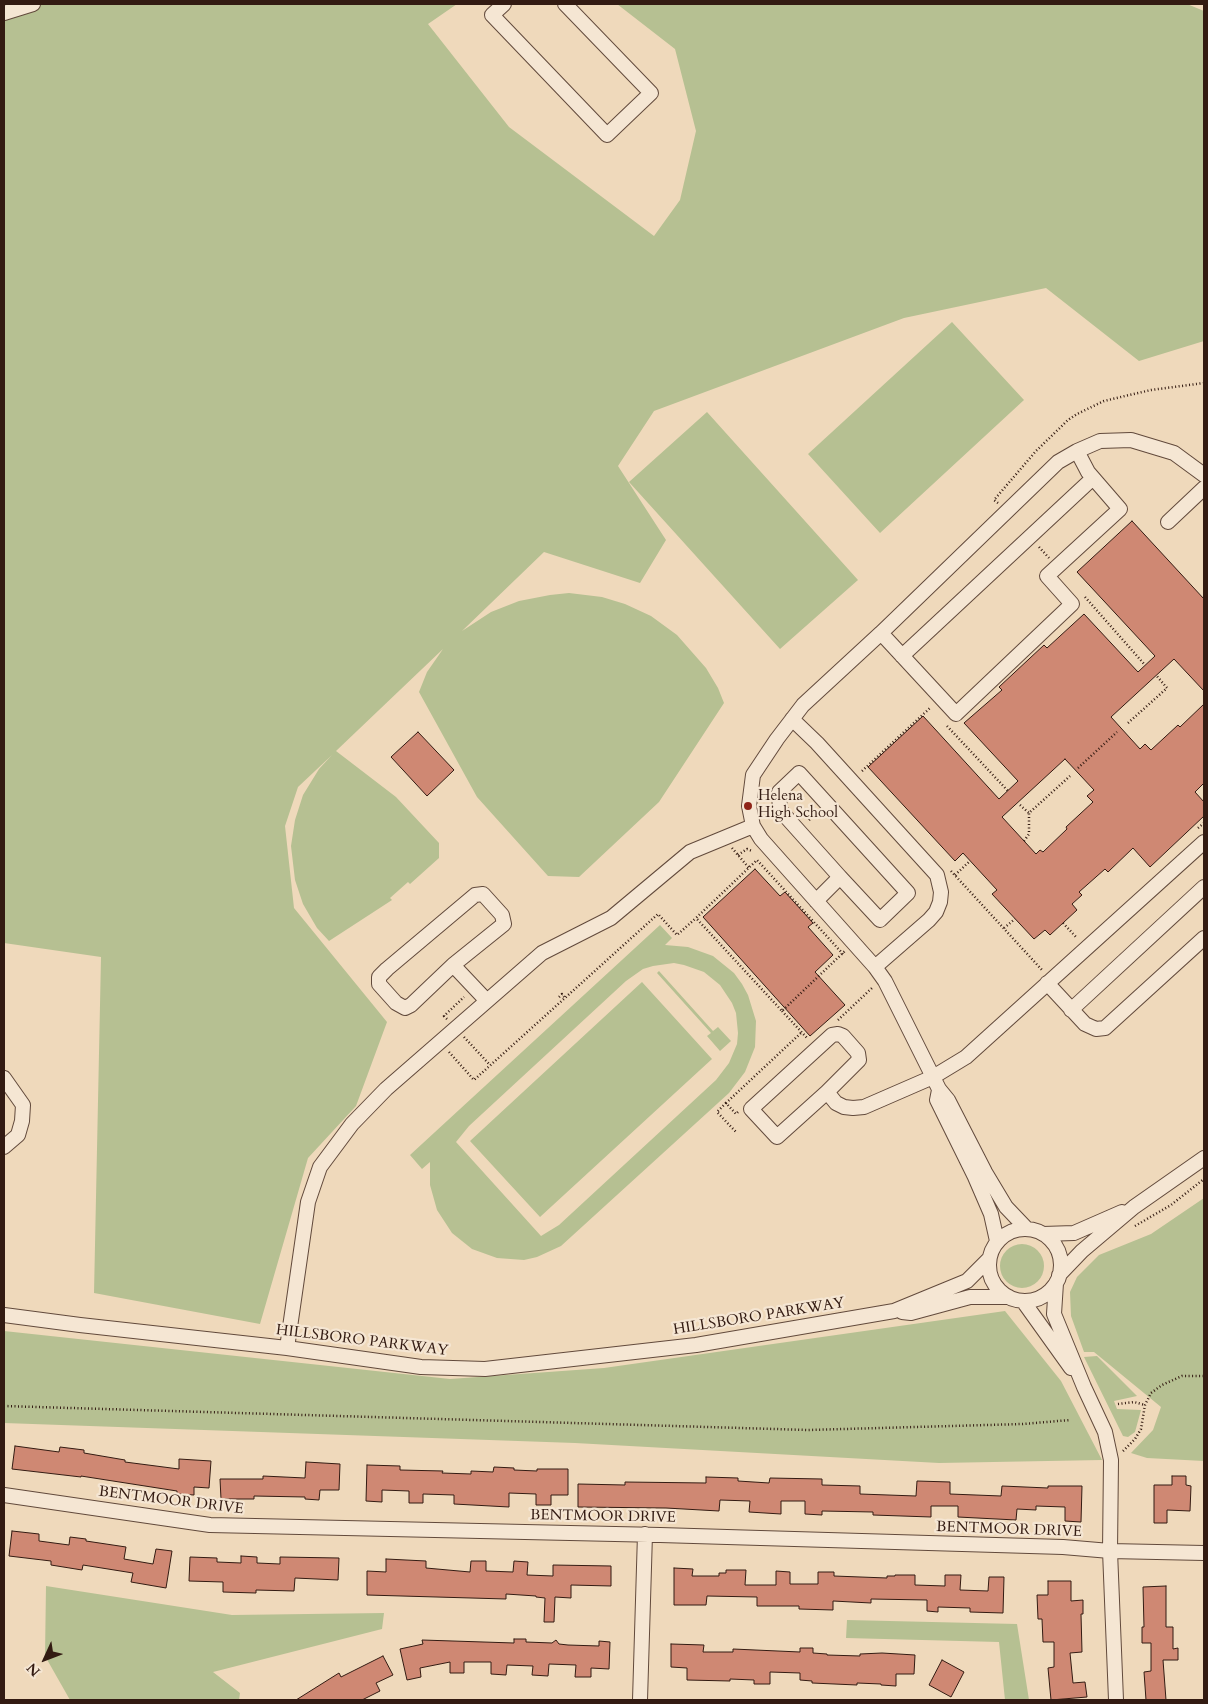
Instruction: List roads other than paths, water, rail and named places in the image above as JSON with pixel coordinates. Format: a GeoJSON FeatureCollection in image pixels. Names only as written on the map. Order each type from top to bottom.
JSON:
{"type":"FeatureCollection","features":[{"type":"Feature","properties":{"kind":"street"},"geometry":{"type":"LineString","coordinates":[[4,13],[33,4]]}},
{"type":"Feature","properties":{"kind":"street"},"geometry":{"type":"LineString","coordinates":[[504,4],[492,15],[607,135],[651,93],[565,4]]}},
{"type":"Feature","properties":{"kind":"street"},"geometry":{"type":"LineString","coordinates":[[1027,1229],[1006,1207],[985,1172],[875,967],[767,846],[753,826],[749,806],[753,775],[803,705],[881,633],[1058,462],[1076,451],[1100,441],[1131,440],[1174,454],[1204,475]]}},
{"type":"Feature","properties":{"kind":"street"},"geometry":{"type":"LineString","coordinates":[[881,633],[956,714],[1072,604],[1047,576],[1120,509],[1088,472],[1076,451]]}},
{"type":"Feature","properties":{"kind":"street"},"geometry":{"type":"LineString","coordinates":[[902,656],[1093,478]]}},
{"type":"Feature","properties":{"kind":"street"},"geometry":{"type":"LineString","coordinates":[[1168,522],[1204,488]]}},
{"type":"Feature","properties":{"kind":"street"},"geometry":{"type":"LineString","coordinates":[[792,719],[938,875],[941,892],[936,912],[875,967]]}},
{"type":"Feature","properties":{"kind":"street"},"geometry":{"type":"LineString","coordinates":[[799,773],[908,893],[880,920],[840,877],[780,810],[779,792],[799,773]]}},
{"type":"Feature","properties":{"kind":"street"},"geometry":{"type":"LineString","coordinates":[[287,1348],[308,1202],[320,1167],[352,1124],[386,1089],[542,953],[611,918],[690,852],[753,826]]}},
{"type":"Feature","properties":{"kind":"street"},"geometry":{"type":"LineString","coordinates":[[827,1092],[836,1102],[853,1108],[864,1107],[936,1083],[966,1057],[1046,978],[1204,842]]}},
{"type":"Feature","properties":{"kind":"street"},"geometry":{"type":"LineString","coordinates":[[816,900],[840,877]]}},
{"type":"Feature","properties":{"kind":"street"},"geometry":{"type":"LineString","coordinates":[[1071,1010],[1204,886]]}},
{"type":"Feature","properties":{"kind":"street"},"geometry":{"type":"LineString","coordinates":[[483,894],[502,915],[504,924],[453,965],[411,1005],[405,1008],[396,1003],[379,984],[379,977],[387,969],[475,895],[483,894]]}},
{"type":"Feature","properties":{"kind":"street"},"geometry":{"type":"LineString","coordinates":[[1046,978],[1071,1010],[1085,1024],[1096,1029],[1105,1028],[1204,938]]}},
{"type":"Feature","properties":{"kind":"street"},"geometry":{"type":"LineString","coordinates":[[453,965],[487,1001]]}},
{"type":"Feature","properties":{"kind":"street"},"geometry":{"type":"LineString","coordinates":[[838,1034],[843,1036],[858,1054],[860,1060],[827,1092],[777,1137],[751,1109],[832,1035],[838,1034]]}},
{"type":"Feature","properties":{"kind":"street"},"geometry":{"type":"LineString","coordinates":[[4,1078],[22,1105],[22,1121],[18,1135],[4,1147]]}},
{"type":"Feature","properties":{"kind":"street"},"geometry":{"type":"LineString","coordinates":[[936,1083],[937,1100],[991,1214],[997,1241]]}},
{"type":"Feature","properties":{"kind":"street"},"geometry":{"type":"LineString","coordinates":[[1134,1207],[1074,1233],[1043,1234],[1027,1229],[1011,1232],[997,1241],[992,1250],[989,1259],[989,1271],[993,1282],[1009,1297],[1023,1301],[1042,1296],[1080,1252],[1134,1207],[1204,1158]]}},
{"type":"Feature","properties":{"kind":"street"},"geometry":{"type":"LineString","coordinates":[[991,1214],[1006,1207]]}},
{"type":"Feature","properties":{"kind":"street"},"geometry":{"type":"LineString","coordinates":[[1043,1234],[1052,1242],[1058,1252],[1061,1264],[1054,1314],[1084,1388],[1105,1432],[1111,1460],[1110,1551],[1116,1700]]}},
{"type":"Feature","properties":{"kind":"street","name":"HILLSBORO PARKWAY"},"geometry":{"type":"LineString","coordinates":[[4,1315],[287,1348],[421,1367],[485,1369],[696,1345],[894,1311],[968,1282],[989,1259]]}},
{"type":"Feature","properties":{"kind":"street","name":"HILLSBORO PARKWAY"},"geometry":{"type":"LineString","coordinates":[[894,1311],[911,1313],[970,1298],[1009,1297]]}},
{"type":"Feature","properties":{"kind":"street"},"geometry":{"type":"LineString","coordinates":[[1023,1301],[1084,1388]]}},
{"type":"Feature","properties":{"kind":"street","name":"BENTMOOR DRIVE"},"geometry":{"type":"LineString","coordinates":[[4,1495],[210,1525],[645,1534],[1204,1553]]}},
{"type":"Feature","properties":{"kind":"street"},"geometry":{"type":"LineString","coordinates":[[640,1700],[645,1534]]}},
{"type":"Feature","properties":{"kind":"place","name":"Helena High School"},"geometry":{"type":"Point","coordinates":[748,806]}}]}
